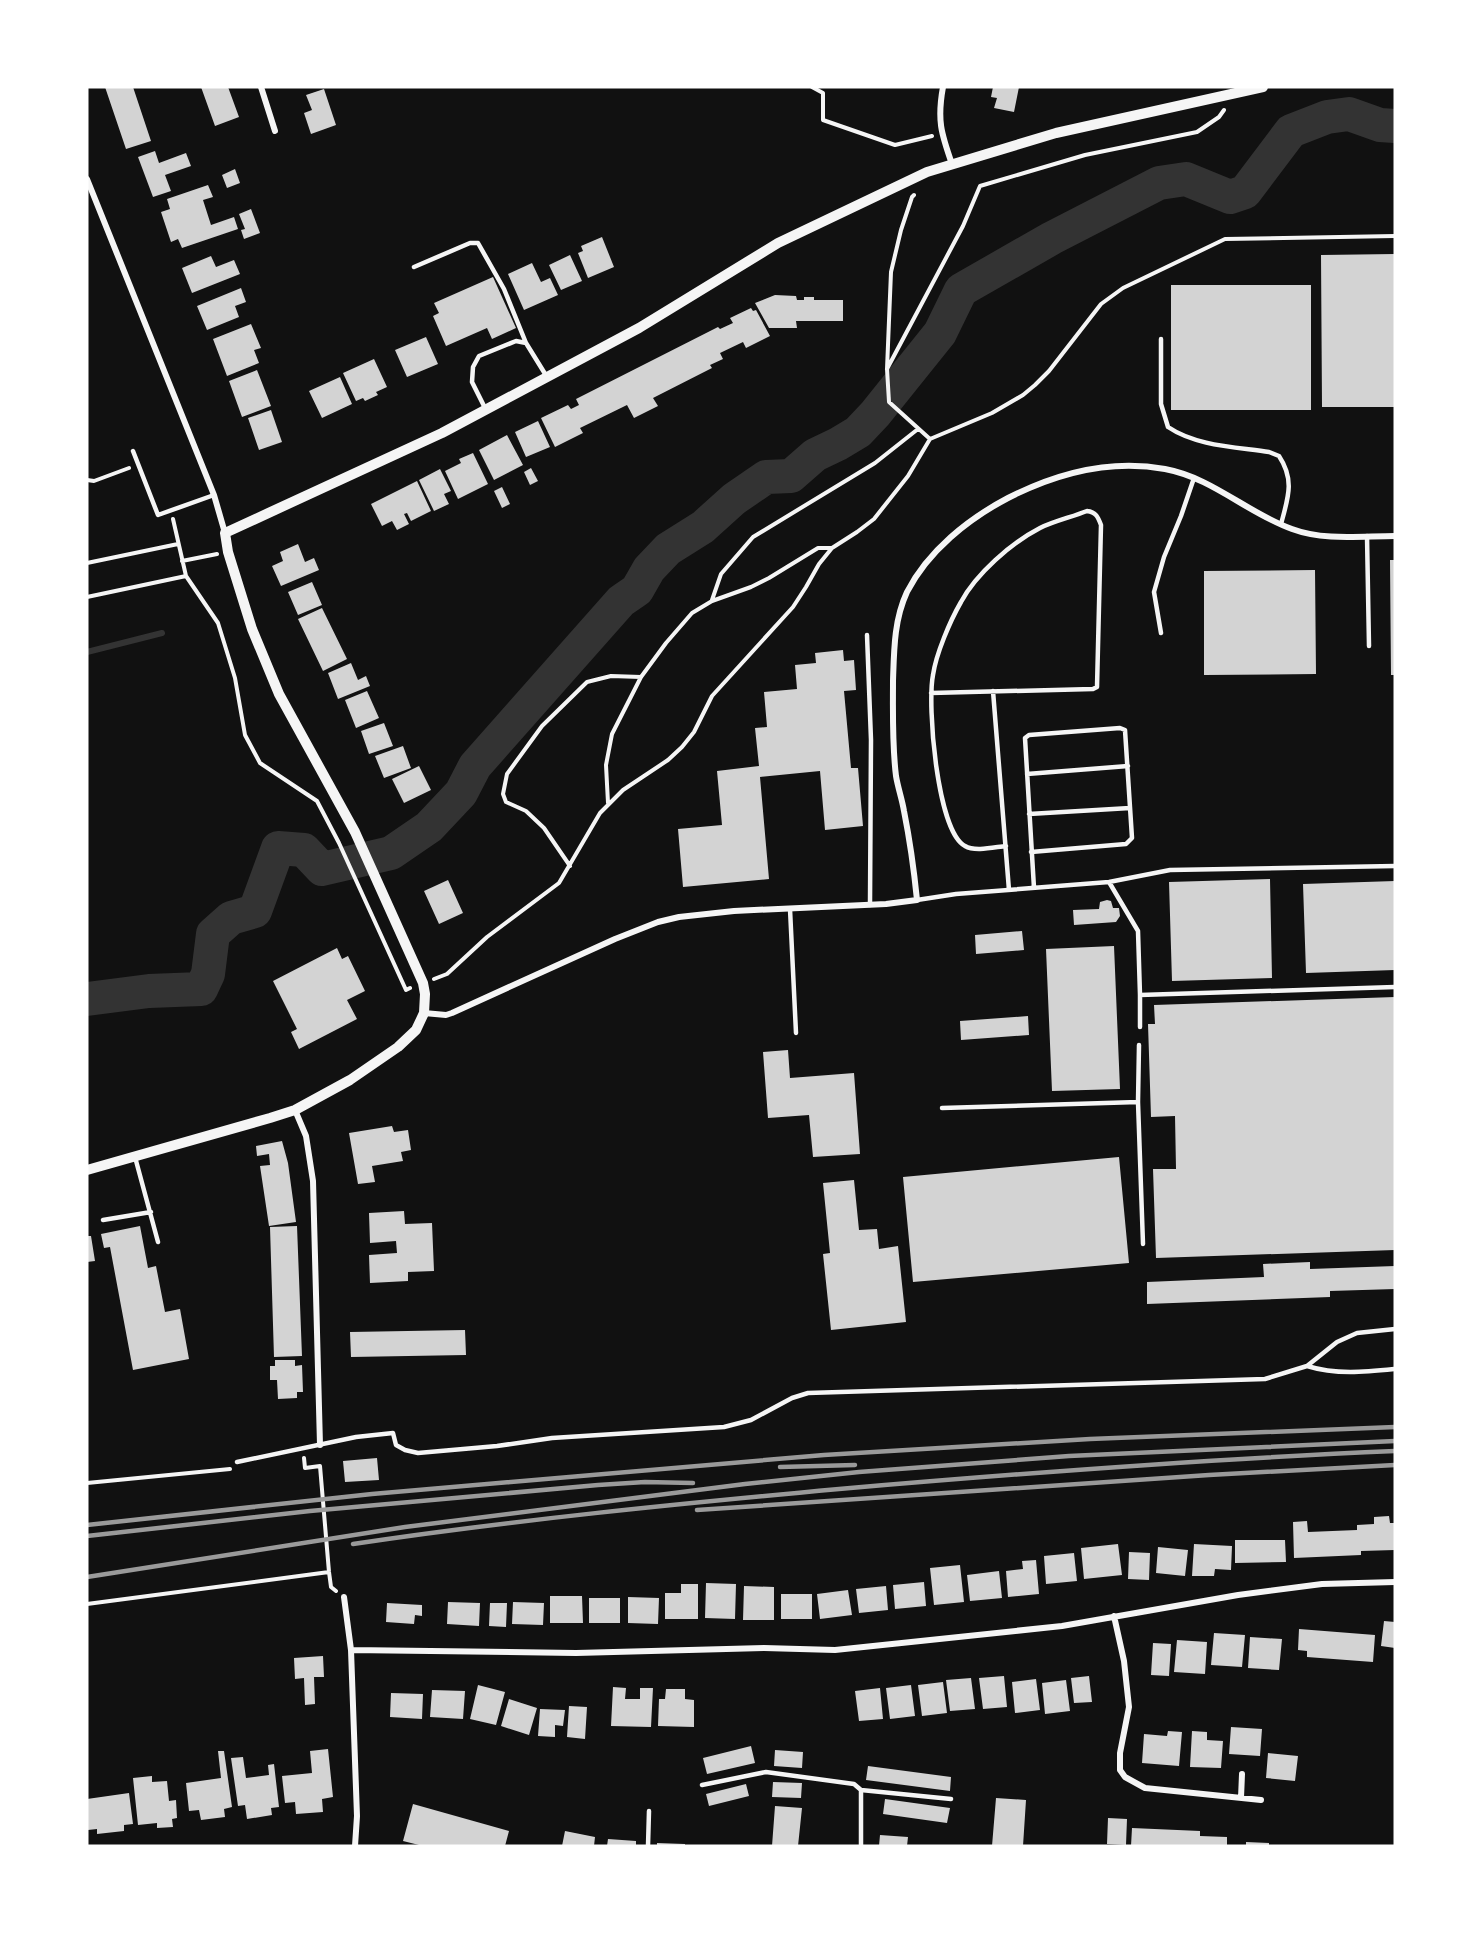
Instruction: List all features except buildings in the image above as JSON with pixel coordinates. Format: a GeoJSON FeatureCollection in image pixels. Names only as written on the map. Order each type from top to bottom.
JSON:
{"type":"FeatureCollection","features":[{"type":"Feature","properties":{"kind":"street"},"geometry":{"type":"LineString","coordinates":[[261,87],[275,131]]}},
{"type":"Feature","properties":{"kind":"street"},"geometry":{"type":"LineString","coordinates":[[943,87],[939,110],[941,134],[952,164]]}},
{"type":"Feature","properties":{"kind":"street"},"geometry":{"type":"LineString","coordinates":[[225,533],[442,433],[639,328],[778,243],[927,172],[1056,133],[1263,87]]}},
{"type":"Feature","properties":{"kind":"street"},"geometry":{"type":"LineString","coordinates":[[87,179],[214,495],[228,552],[252,629],[279,694],[356,832],[423,983],[425,994],[424,1013],[416,1030],[398,1047],[350,1080],[295,1110],[215,1135],[87,1170]]}},
{"type":"Feature","properties":{"kind":"street"},"geometry":{"type":"LineString","coordinates":[[424,1013],[446,1015],[452,1013],[615,939],[658,922],[695,915],[870,905],[917,900],[904,808],[897,777],[893,732],[895,637],[901,607],[915,579],[935,553],[970,522],[1002,501],[1050,479],[1077,471],[1116,466],[1157,468],[1194,478],[1219,489],[1281,524],[1315,535],[1395,536]]}},
{"type":"Feature","properties":{"kind":"street"},"geometry":{"type":"LineString","coordinates":[[295,1110],[306,1136],[313,1182],[320,1445]]}},
{"type":"Feature","properties":{"kind":"street"},"geometry":{"type":"LineString","coordinates":[[351,1650],[576,1653],[764,1648],[835,1650],[1062,1626],[1322,1584],[1395,1582]]}},
{"type":"Feature","properties":{"kind":"street"},"geometry":{"type":"LineString","coordinates":[[344,1597],[351,1650],[357,1816],[355,1846]]}},
{"type":"Feature","properties":{"kind":"street"},"geometry":{"type":"LineString","coordinates":[[1114,1616],[1124,1661],[1129,1707],[1120,1753],[1120,1770],[1125,1777],[1145,1788],[1261,1800]]}},
{"type":"Feature","properties":{"kind":"street"},"geometry":{"type":"LineString","coordinates":[[1241,1798],[1242,1774]]}},
{"type":"Feature","properties":{"kind":"lane"},"geometry":{"type":"LineString","coordinates":[[414,267],[470,243],[478,243],[504,289],[526,343],[547,377]]}},
{"type":"Feature","properties":{"kind":"lane"},"geometry":{"type":"LineString","coordinates":[[1161,339],[1161,404],[1168,427],[1178,434],[1279,456],[1288,472],[1289,484],[1288,499],[1281,524]]}},
{"type":"Feature","properties":{"kind":"lane"},"geometry":{"type":"LineString","coordinates":[[486,410],[472,382],[473,367],[478,356],[516,341],[526,343]]}},
{"type":"Feature","properties":{"kind":"lane"},"geometry":{"type":"LineString","coordinates":[[133,451],[158,514],[214,495]]}},
{"type":"Feature","properties":{"kind":"lane"},"geometry":{"type":"LineString","coordinates":[[1161,633],[1154,592],[1164,557],[1194,478]]}},
{"type":"Feature","properties":{"kind":"lane"},"geometry":{"type":"LineString","coordinates":[[931,693],[1093,690],[1097,687],[1101,525],[1098,516],[1087,511],[1041,527],[1014,544],[980,575],[961,602],[933,674],[931,693],[935,763],[949,820],[963,846],[970,849],[1006,846]]}},
{"type":"Feature","properties":{"kind":"lane"},"geometry":{"type":"LineString","coordinates":[[1367,536],[1369,646]]}},
{"type":"Feature","properties":{"kind":"lane"},"geometry":{"type":"LineString","coordinates":[[867,635],[871,740],[870,905]]}},
{"type":"Feature","properties":{"kind":"lane"},"geometry":{"type":"LineString","coordinates":[[993,692],[1009,890]]}},
{"type":"Feature","properties":{"kind":"lane"},"geometry":{"type":"LineString","coordinates":[[1031,852],[1126,844],[1132,838],[1125,730],[1120,728],[1029,735],[1025,738],[1031,852],[1034,888]]}},
{"type":"Feature","properties":{"kind":"lane"},"geometry":{"type":"LineString","coordinates":[[1027,774],[1128,766]]}},
{"type":"Feature","properties":{"kind":"lane"},"geometry":{"type":"LineString","coordinates":[[1029,814],[1130,808]]}},
{"type":"Feature","properties":{"kind":"lane"},"geometry":{"type":"LineString","coordinates":[[917,900],[956,894],[1109,882],[1170,870],[1395,866]]}},
{"type":"Feature","properties":{"kind":"lane"},"geometry":{"type":"LineString","coordinates":[[1109,882],[1138,931],[1140,1027]]}},
{"type":"Feature","properties":{"kind":"lane"},"geometry":{"type":"LineString","coordinates":[[790,909],[796,1033]]}},
{"type":"Feature","properties":{"kind":"lane"},"geometry":{"type":"LineString","coordinates":[[1140,995],[1395,987]]}},
{"type":"Feature","properties":{"kind":"lane"},"geometry":{"type":"LineString","coordinates":[[1139,1045],[1138,1102],[1143,1244]]}},
{"type":"Feature","properties":{"kind":"lane"},"geometry":{"type":"LineString","coordinates":[[942,1108],[1138,1102]]}},
{"type":"Feature","properties":{"kind":"lane"},"geometry":{"type":"LineString","coordinates":[[135,1157],[158,1242]]}},
{"type":"Feature","properties":{"kind":"lane"},"geometry":{"type":"LineString","coordinates":[[103,1220],[151,1212]]}},
{"type":"Feature","properties":{"kind":"lane"},"geometry":{"type":"LineString","coordinates":[[237,1462],[356,1437],[393,1432],[396,1445],[418,1453],[497,1446],[552,1438],[724,1427],[751,1420],[792,1398],[808,1393],[1265,1379],[1307,1365],[1337,1342],[1357,1333],[1395,1329]]}},
{"type":"Feature","properties":{"kind":"lane"},"geometry":{"type":"LineString","coordinates":[[1307,1365],[1324,1371],[1363,1372],[1395,1369]]}},
{"type":"Feature","properties":{"kind":"lane"},"geometry":{"type":"LineString","coordinates":[[702,1785],[766,1772],[854,1784],[861,1790],[951,1799]]}},
{"type":"Feature","properties":{"kind":"lane"},"geometry":{"type":"LineString","coordinates":[[861,1790],[861,1846]]}},
{"type":"Feature","properties":{"kind":"lane"},"geometry":{"type":"LineString","coordinates":[[648,1846],[649,1810]]}},
{"type":"Feature","properties":{"kind":"path"},"geometry":{"type":"LineString","coordinates":[[812,87],[823,93],[823,120],[895,145],[941,134]]}},
{"type":"Feature","properties":{"kind":"path"},"geometry":{"type":"LineString","coordinates":[[887,369],[963,226],[980,186],[1085,155],[1197,132],[1219,117]]}},
{"type":"Feature","properties":{"kind":"path"},"geometry":{"type":"LineString","coordinates":[[919,190],[912,197],[891,272],[887,369],[890,402],[930,439]]}},
{"type":"Feature","properties":{"kind":"path"},"geometry":{"type":"LineString","coordinates":[[171,510],[186,576],[218,623],[234,678],[245,735],[260,763],[317,801],[339,843],[406,990],[447,974],[487,937],[559,883],[594,822],[608,804],[682,747],[694,732],[712,696],[793,607],[819,564],[832,548],[874,519],[908,476],[930,439],[992,412],[1035,385],[1049,371],[1101,304],[1114,293],[1219,242],[1233,238],[1395,236]]}},
{"type":"Feature","properties":{"kind":"path"},"geometry":{"type":"LineString","coordinates":[[712,601],[721,574],[753,537],[875,463],[918,429]]}},
{"type":"Feature","properties":{"kind":"path"},"geometry":{"type":"LineString","coordinates":[[87,480],[94,481],[138,465]]}},
{"type":"Feature","properties":{"kind":"path"},"geometry":{"type":"LineString","coordinates":[[87,563],[178,544]]}},
{"type":"Feature","properties":{"kind":"path"},"geometry":{"type":"LineString","coordinates":[[608,804],[606,765],[612,734],[641,677],[666,643],[692,614],[712,601],[760,583],[818,548],[832,548]]}},
{"type":"Feature","properties":{"kind":"path"},"geometry":{"type":"LineString","coordinates":[[182,561],[228,552]]}},
{"type":"Feature","properties":{"kind":"path"},"geometry":{"type":"LineString","coordinates":[[87,597],[186,576]]}},
{"type":"Feature","properties":{"kind":"path"},"geometry":{"type":"LineString","coordinates":[[570,866],[544,828],[526,811],[506,802],[503,794],[507,774],[542,726],[587,682],[611,676],[641,677]]}},
{"type":"Feature","properties":{"kind":"path"},"geometry":{"type":"LineString","coordinates":[[293,1458],[304,1457],[305,1468],[320,1466],[329,1572],[332,1587],[344,1597]]}},
{"type":"Feature","properties":{"kind":"path"},"geometry":{"type":"LineString","coordinates":[[87,1483],[237,1468]]}},
{"type":"Feature","properties":{"kind":"path"},"geometry":{"type":"LineString","coordinates":[[87,1604],[329,1572]]}},
{"type":"Feature","properties":{"kind":"waterway"},"geometry":{"type":"LineString","coordinates":[[87,999],[149,991],[201,989],[208,974],[213,934],[231,918],[255,911],[278,848],[304,850],[322,869],[391,853],[429,827],[461,793],[475,766],[621,601],[637,590],[649,569],[668,549],[703,527],[734,499],[766,477],[791,476],[815,455],[858,432],[940,333],[961,290],[1052,238],[1159,183],[1186,179],[1230,197],[1245,192],[1291,131],[1327,117],[1349,114],[1380,125],[1395,126]]}},
{"type":"Feature","properties":{"kind":"waterway"},"geometry":{"type":"LineString","coordinates":[[87,652],[162,633]]}},
{"type":"Feature","properties":{"kind":"railway"},"geometry":{"type":"LineString","coordinates":[[87,1525],[372,1494],[824,1455],[1090,1439],[1395,1427]]}},
{"type":"Feature","properties":{"kind":"railway"},"geometry":{"type":"LineString","coordinates":[[87,1577],[405,1527],[859,1472],[1069,1456],[1395,1441]]}},
{"type":"Feature","properties":{"kind":"railway"},"geometry":{"type":"LineString","coordinates":[[353,1544],[595,1513],[839,1489],[1117,1467],[1395,1451]]}},
{"type":"Feature","properties":{"kind":"railway"},"geometry":{"type":"LineString","coordinates":[[780,1467],[855,1465]]}},
{"type":"Feature","properties":{"kind":"railway"},"geometry":{"type":"LineString","coordinates":[[697,1510],[1209,1475],[1395,1465]]}},
{"type":"Feature","properties":{"kind":"railway"},"geometry":{"type":"LineString","coordinates":[[87,1536],[310,1511],[598,1485],[645,1482],[693,1483]]}}]}
